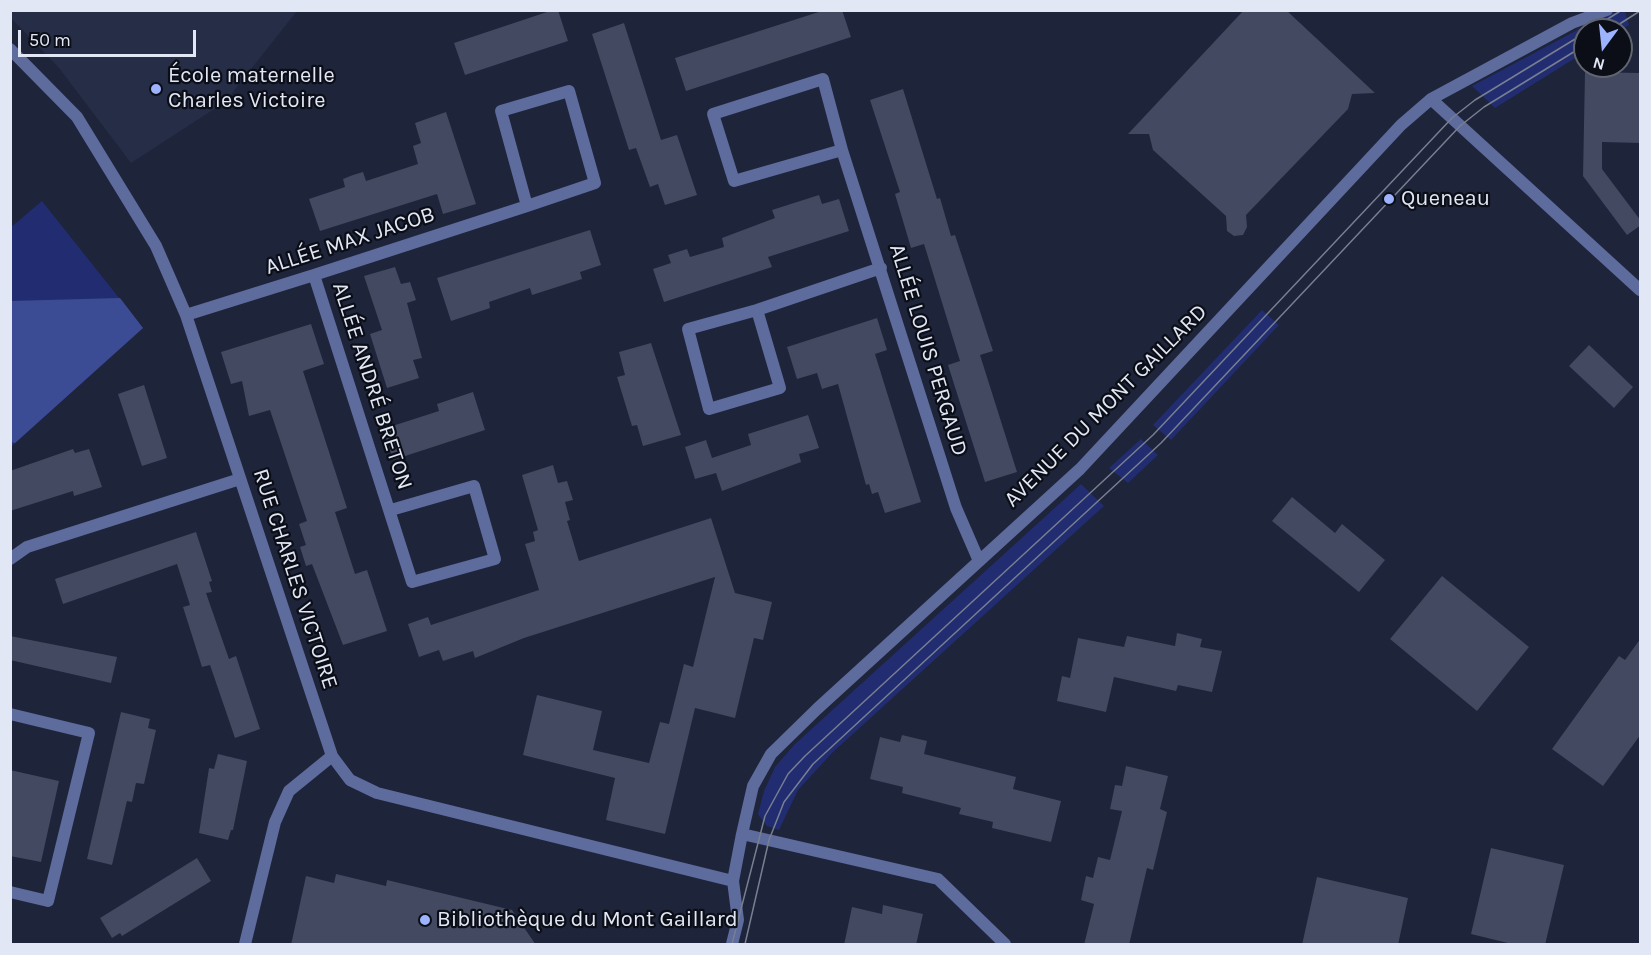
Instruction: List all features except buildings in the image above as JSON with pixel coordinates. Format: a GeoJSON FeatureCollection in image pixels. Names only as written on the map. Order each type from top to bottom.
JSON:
{"type":"FeatureCollection","features":[{"type":"Feature","properties":{"kind":"street","name":"AVENUE DU MONT GAILLARD"},"geometry":{"type":"LineString","coordinates":[[732,945],[738,920],[733,881],[742,834],[753,786],[771,754],[817,709],[1080,469],[1401,125],[1431,99],[1572,23],[1607,10]]}},
{"type":"Feature","properties":{"kind":"street","name":"RUE CHARLES VICTOIRE"},"geometry":{"type":"LineString","coordinates":[[10,49],[77,117],[156,246],[186,315],[332,756],[350,780],[377,793],[733,881]]}},
{"type":"Feature","properties":{"kind":"street","name":"ALLÉE LOUIS PERGAUD"},"geometry":{"type":"LineString","coordinates":[[842,150],[734,181],[713,114],[823,79],[842,150],[956,508],[979,561]]}},
{"type":"Feature","properties":{"kind":"street","name":"ALLÉE MAX JACOB"},"geometry":{"type":"LineString","coordinates":[[186,315],[314,275],[526,206],[595,183],[568,91],[501,111],[526,206]]}},
{"type":"Feature","properties":{"kind":"street"},"geometry":{"type":"LineString","coordinates":[[1431,99],[1641,290]]}},
{"type":"Feature","properties":{"kind":"street"},"geometry":{"type":"LineString","coordinates":[[757,310],[780,388],[709,409],[688,329],[757,310],[881,268]]}},
{"type":"Feature","properties":{"kind":"street","name":"ALLÉE ANDRÉ BRETON"},"geometry":{"type":"LineString","coordinates":[[314,275],[391,510],[412,582],[495,559],[474,486],[391,510]]}},
{"type":"Feature","properties":{"kind":"street"},"geometry":{"type":"LineString","coordinates":[[10,559],[27,547],[240,479]]}},
{"type":"Feature","properties":{"kind":"street"},"geometry":{"type":"LineString","coordinates":[[10,714],[89,733],[48,901],[10,892]]}},
{"type":"Feature","properties":{"kind":"street"},"geometry":{"type":"LineString","coordinates":[[245,945],[275,822],[289,791],[332,756]]}},
{"type":"Feature","properties":{"kind":"street"},"geometry":{"type":"LineString","coordinates":[[742,834],[938,879],[1005,945]]}},
{"type":"Feature","properties":{"kind":"shaded area","name":"École maternelle Charles Victoire"},"geometry":{"type":"Polygon","coordinates":[[[10,11],[297,11],[225,102],[131,163],[59,68],[11,18],[10,11]]]}},
{"type":"Feature","properties":{"kind":"shaded area"},"geometry":{"type":"Polygon","coordinates":[[[1625,12],[1627,18],[1602,18],[1612,13],[1625,12]]]}},
{"type":"Feature","properties":{"kind":"shaded area"},"geometry":{"type":"Polygon","coordinates":[[[1573,32],[1573,59],[1495,108],[1472,86],[1573,32]]]}},
{"type":"Feature","properties":{"kind":"shaded area"},"geometry":{"type":"Polygon","coordinates":[[[42,201],[143,328],[11,447],[10,228],[42,201]]]}},
{"type":"Feature","properties":{"kind":"shaded area"},"geometry":{"type":"Polygon","coordinates":[[[120,298],[143,328],[15,443],[11,442],[11,301],[120,298]]]}},
{"type":"Feature","properties":{"kind":"shaded area"},"geometry":{"type":"Polygon","coordinates":[[[1262,310],[1279,325],[1171,440],[1153,425],[1262,310]]]}},
{"type":"Feature","properties":{"kind":"shaded area"},"geometry":{"type":"Polygon","coordinates":[[[1141,439],[1158,455],[1128,483],[1109,468],[1141,439]]]}},
{"type":"Feature","properties":{"kind":"shaded area"},"geometry":{"type":"Polygon","coordinates":[[[1081,484],[1104,506],[833,752],[798,790],[779,830],[767,826],[758,814],[764,791],[775,767],[795,744],[1081,484]]]}},
{"type":"Feature","properties":{"kind":"tram line"},"geometry":{"type":"LineString","coordinates":[[1609,18],[1622,10]]}},
{"type":"Feature","properties":{"kind":"tram line"},"geometry":{"type":"LineString","coordinates":[[1629,18],[1640,11]]}},
{"type":"Feature","properties":{"kind":"tram line"},"geometry":{"type":"LineString","coordinates":[[732,944],[765,816],[788,774],[1153,435],[1452,118],[1475,100],[1573,40]]}},
{"type":"Feature","properties":{"kind":"tram line"},"geometry":{"type":"LineString","coordinates":[[745,944],[769,840],[784,802],[813,764],[1161,443],[1460,126],[1484,107],[1573,52]]}},
{"type":"Feature","properties":{"kind":"place","name":"École maternelle Charles Victoire"},"geometry":{"type":"Point","coordinates":[156,89]}},
{"type":"Feature","properties":{"kind":"place","name":"Queneau"},"geometry":{"type":"Point","coordinates":[1389,199]}},
{"type":"Feature","properties":{"kind":"place","name":"Bibliothèque du Mont Gaillard"},"geometry":{"type":"Point","coordinates":[425,920]}}]}
